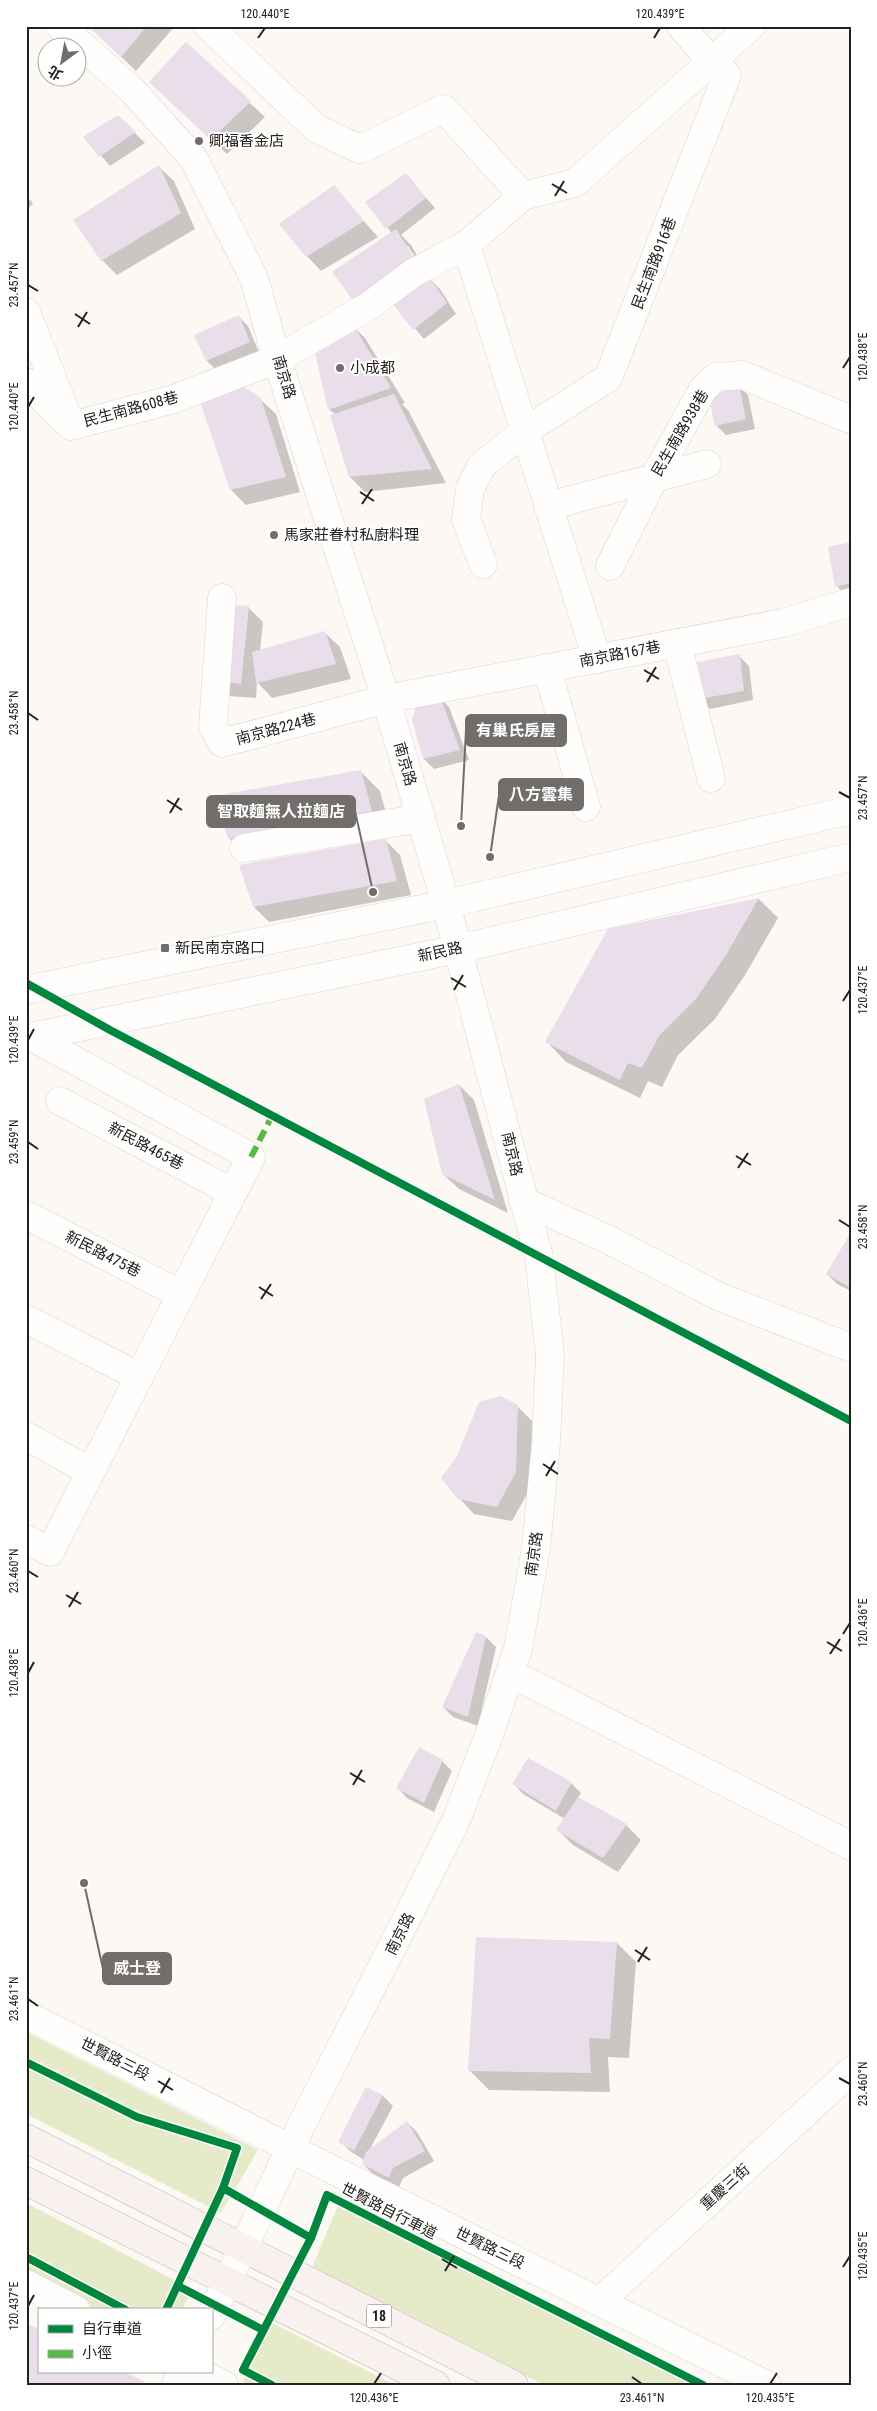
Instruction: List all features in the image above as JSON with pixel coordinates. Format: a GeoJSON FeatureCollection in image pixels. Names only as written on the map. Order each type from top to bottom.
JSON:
{"type":"FeatureCollection","features":[{"type":"Feature","properties":{"kind":"main road","name":"18"},"geometry":{"type":"LineString","coordinates":[[26,2138],[514,2385]]}},
{"type":"Feature","properties":{"kind":"main road","name":"18"},"geometry":{"type":"LineString","coordinates":[[26,2181],[436,2385]]}},
{"type":"Feature","properties":{"kind":"street","name":"南京路"},"geometry":{"type":"LineString","coordinates":[[60,26],[132,90],[194,159],[254,278],[277,358],[386,699],[446,904],[539,1257],[550,1355],[546,1443],[536,1548],[518,1649],[489,1735],[455,1823],[291,2149],[212,2314]]}},
{"type":"Feature","properties":{"kind":"street"},"geometry":{"type":"LineString","coordinates":[[208,26],[317,129],[360,149],[444,109],[523,196]]}},
{"type":"Feature","properties":{"kind":"street"},"geometry":{"type":"LineString","coordinates":[[681,26],[710,61]]}},
{"type":"Feature","properties":{"kind":"street"},"geometry":{"type":"LineString","coordinates":[[277,358],[368,306],[413,273],[466,245],[523,196],[575,183],[751,26]]}},
{"type":"Feature","properties":{"kind":"street","name":"民生南路916巷"},"geometry":{"type":"LineString","coordinates":[[483,564],[466,519],[470,489],[482,465],[525,431],[608,378],[727,75],[710,61]]}},
{"type":"Feature","properties":{"kind":"street"},"geometry":{"type":"LineString","coordinates":[[466,245],[597,659]]}},
{"type":"Feature","properties":{"kind":"street","name":"民生南路608巷"},"geometry":{"type":"LineString","coordinates":[[26,312],[70,426],[174,399],[277,358]]}},
{"type":"Feature","properties":{"kind":"street","name":"民生南路938巷"},"geometry":{"type":"LineString","coordinates":[[610,566],[654,478],[704,389],[716,377],[742,375],[847,418],[851,417]]}},
{"type":"Feature","properties":{"kind":"street"},"geometry":{"type":"LineString","coordinates":[[26,382],[70,426]]}},
{"type":"Feature","properties":{"kind":"street"},"geometry":{"type":"LineString","coordinates":[[548,506],[707,464]]}},
{"type":"Feature","properties":{"kind":"street","name":"南京路224巷"},"geometry":{"type":"LineString","coordinates":[[222,598],[212,726],[222,743],[386,699]]}},
{"type":"Feature","properties":{"kind":"street","name":"南京路167巷"},"geometry":{"type":"LineString","coordinates":[[386,699],[782,623],[851,602]]}},
{"type":"Feature","properties":{"kind":"street"},"geometry":{"type":"LineString","coordinates":[[677,644],[711,778]]}},
{"type":"Feature","properties":{"kind":"street"},"geometry":{"type":"LineString","coordinates":[[548,668],[586,807]]}},
{"type":"Feature","properties":{"kind":"street"},"geometry":{"type":"LineString","coordinates":[[26,990],[446,904],[851,810]]}},
{"type":"Feature","properties":{"kind":"street"},"geometry":{"type":"LineString","coordinates":[[244,848],[421,818]]}},
{"type":"Feature","properties":{"kind":"street","name":"新民路"},"geometry":{"type":"LineString","coordinates":[[29,1038],[458,948],[851,857]]}},
{"type":"Feature","properties":{"kind":"street"},"geometry":{"type":"LineString","coordinates":[[26,1539],[50,1552],[250,1157],[29,1038]]}},
{"type":"Feature","properties":{"kind":"street","name":"新民路465巷"},"geometry":{"type":"LineString","coordinates":[[60,1101],[232,1192]]}},
{"type":"Feature","properties":{"kind":"street"},"geometry":{"type":"LineString","coordinates":[[523,1201],[605,1238],[720,1296],[851,1348]]}},
{"type":"Feature","properties":{"kind":"street","name":"新民路475巷"},"geometry":{"type":"LineString","coordinates":[[26,1215],[180,1294]]}},
{"type":"Feature","properties":{"kind":"street"},"geometry":{"type":"LineString","coordinates":[[26,1319],[138,1376]]}},
{"type":"Feature","properties":{"kind":"street"},"geometry":{"type":"LineString","coordinates":[[26,1436],[91,1472]]}},
{"type":"Feature","properties":{"kind":"street"},"geometry":{"type":"LineString","coordinates":[[510,1673],[851,1846]]}},
{"type":"Feature","properties":{"kind":"street","name":"世賢路三段"},"geometry":{"type":"LineString","coordinates":[[26,2014],[291,2149],[767,2385]]}},
{"type":"Feature","properties":{"kind":"street","name":"重慶三街"},"geometry":{"type":"LineString","coordinates":[[599,2302],[851,2071]]}},
{"type":"Feature","properties":{"kind":"street"},"geometry":{"type":"LineString","coordinates":[[26,2284],[72,2308]]}},
{"type":"Feature","properties":{"kind":"street"},"geometry":{"type":"LineString","coordinates":[[204,2374],[224,2385]]}},
{"type":"Feature","properties":{"kind":"green space"},"geometry":{"type":"Polygon","coordinates":[[[26,2032],[258,2150],[221,2213],[26,2114],[26,2032]]]}},
{"type":"Feature","properties":{"kind":"green space"},"geometry":{"type":"Polygon","coordinates":[[[340,2201],[714,2385],[544,2385],[311,2270],[340,2201]]]}},
{"type":"Feature","properties":{"kind":"green space"},"geometry":{"type":"Polygon","coordinates":[[[26,2203],[192,2289],[183,2308],[93,2308],[26,2273],[26,2203]]]}},
{"type":"Feature","properties":{"kind":"green space"},"geometry":{"type":"Polygon","coordinates":[[[272,2323],[395,2385],[249,2385],[243,2382],[272,2323]]]}},
{"type":"Feature","properties":{"kind":"building"},"geometry":{"type":"Polygon","coordinates":[[[88,26],[147,26],[121,57],[88,26]]]}},
{"type":"Feature","properties":{"kind":"building"},"geometry":{"type":"Polygon","coordinates":[[[186,42],[251,101],[211,140],[149,82],[186,42]]]}},
{"type":"Feature","properties":{"kind":"building"},"geometry":{"type":"Polygon","coordinates":[[[118,115],[136,132],[99,157],[83,137],[118,115]]]}},
{"type":"Feature","properties":{"kind":"building"},"geometry":{"type":"Polygon","coordinates":[[[159,165],[181,213],[101,261],[73,220],[159,165]]]}},
{"type":"Feature","properties":{"kind":"building"},"geometry":{"type":"Polygon","coordinates":[[[406,173],[426,198],[386,229],[365,202],[406,173]]]}},
{"type":"Feature","properties":{"kind":"building"},"geometry":{"type":"Polygon","coordinates":[[[334,185],[364,221],[306,257],[279,224],[334,185]]]}},
{"type":"Feature","properties":{"kind":"building"},"geometry":{"type":"Polygon","coordinates":[[[396,229],[415,259],[354,302],[332,272],[396,229]]]}},
{"type":"Feature","properties":{"kind":"building"},"geometry":{"type":"Polygon","coordinates":[[[430,278],[447,303],[413,330],[392,303],[430,278]]]}},
{"type":"Feature","properties":{"kind":"building"},"geometry":{"type":"Polygon","coordinates":[[[239,315],[250,342],[206,361],[194,335],[239,315]]]}},
{"type":"Feature","properties":{"kind":"building"},"geometry":{"type":"Polygon","coordinates":[[[351,321],[391,388],[328,410],[313,344],[351,321]]]}},
{"type":"Feature","properties":{"kind":"building"},"geometry":{"type":"Polygon","coordinates":[[[739,384],[746,419],[715,426],[710,403],[721,387],[739,384]]]}},
{"type":"Feature","properties":{"kind":"building"},"geometry":{"type":"Polygon","coordinates":[[[244,387],[261,398],[286,477],[230,490],[200,402],[244,387]]]}},
{"type":"Feature","properties":{"kind":"building"},"geometry":{"type":"Polygon","coordinates":[[[394,394],[432,469],[349,477],[330,415],[394,394]]]}},
{"type":"Feature","properties":{"kind":"building"},"geometry":{"type":"Polygon","coordinates":[[[851,542],[851,583],[835,587],[828,547],[851,542]]]}},
{"type":"Feature","properties":{"kind":"building"},"geometry":{"type":"Polygon","coordinates":[[[219,604],[249,606],[241,684],[212,681],[219,604]]]}},
{"type":"Feature","properties":{"kind":"building"},"geometry":{"type":"Polygon","coordinates":[[[325,631],[336,664],[256,683],[252,652],[325,631]]]}},
{"type":"Feature","properties":{"kind":"building"},"geometry":{"type":"Polygon","coordinates":[[[740,654],[744,691],[699,699],[688,664],[740,654]]]}},
{"type":"Feature","properties":{"kind":"building"},"geometry":{"type":"Polygon","coordinates":[[[440,696],[460,750],[423,759],[412,720],[416,706],[440,696]]]}},
{"type":"Feature","properties":{"kind":"building"},"geometry":{"type":"Polygon","coordinates":[[[361,770],[372,811],[228,839],[214,796],[361,770]]]}},
{"type":"Feature","properties":{"kind":"building"},"geometry":{"type":"Polygon","coordinates":[[[386,839],[397,881],[253,907],[239,865],[386,839]]]}},
{"type":"Feature","properties":{"kind":"building"},"geometry":{"type":"Polygon","coordinates":[[[759,898],[726,955],[696,999],[659,1036],[642,1068],[628,1063],[620,1080],[545,1042],[608,929],[759,898]]]}},
{"type":"Feature","properties":{"kind":"building"},"geometry":{"type":"Polygon","coordinates":[[[459,1084],[495,1200],[442,1174],[424,1099],[459,1084]]]}},
{"type":"Feature","properties":{"kind":"building"},"geometry":{"type":"Polygon","coordinates":[[[851,1232],[851,1288],[826,1274],[851,1232]]]}},
{"type":"Feature","properties":{"kind":"building"},"geometry":{"type":"Polygon","coordinates":[[[501,1396],[518,1405],[516,1472],[497,1507],[458,1499],[441,1478],[457,1456],[479,1402],[501,1396]]]}},
{"type":"Feature","properties":{"kind":"building"},"geometry":{"type":"Polygon","coordinates":[[[476,1632],[486,1636],[468,1717],[442,1707],[476,1632]]]}},
{"type":"Feature","properties":{"kind":"building"},"geometry":{"type":"Polygon","coordinates":[[[419,1747],[443,1760],[424,1803],[396,1788],[419,1747]]]}},
{"type":"Feature","properties":{"kind":"building"},"geometry":{"type":"Polygon","coordinates":[[[528,1758],[572,1782],[556,1811],[512,1784],[528,1758]]]}},
{"type":"Feature","properties":{"kind":"building"},"geometry":{"type":"Polygon","coordinates":[[[578,1797],[627,1824],[603,1858],[556,1830],[578,1797]]]}},
{"type":"Feature","properties":{"kind":"building"},"geometry":{"type":"Polygon","coordinates":[[[476,1937],[617,1942],[610,2039],[589,2038],[591,2073],[468,2071],[476,1937]]]}},
{"type":"Feature","properties":{"kind":"building"},"geometry":{"type":"Polygon","coordinates":[[[366,2087],[383,2095],[354,2151],[338,2142],[366,2087]]]}},
{"type":"Feature","properties":{"kind":"building"},"geometry":{"type":"Polygon","coordinates":[[[407,2121],[425,2151],[393,2168],[389,2178],[362,2164],[366,2152],[407,2121]]]}},
{"type":"Feature","properties":{"kind":"building"},"geometry":{"type":"Polygon","coordinates":[[[26,2323],[38,2329],[38,2374],[129,2374],[145,2382],[144,2385],[26,2385],[26,2323]]]}},
{"type":"Feature","properties":{"kind":"marked path"},"geometry":{"type":"LineString","coordinates":[[251,1157],[272,1116]]}},
{"type":"Feature","properties":{"kind":"cycle path"},"geometry":{"type":"LineString","coordinates":[[26,983],[110,1030],[851,1421]]}},
{"type":"Feature","properties":{"kind":"cycle path"},"geometry":{"type":"LineString","coordinates":[[26,2062],[137,2117],[237,2148],[223,2188],[167,2308]]}},
{"type":"Feature","properties":{"kind":"cycle path"},"geometry":{"type":"LineString","coordinates":[[223,2188],[311,2238]]}},
{"type":"Feature","properties":{"kind":"cycle path","name":"世賢路自行車道"},"geometry":{"type":"LineString","coordinates":[[272,2385],[243,2370],[311,2238],[327,2195],[703,2385]]}},
{"type":"Feature","properties":{"kind":"cycle path"},"geometry":{"type":"LineString","coordinates":[[26,2257],[122,2308]]}},
{"type":"Feature","properties":{"kind":"cycle path"},"geometry":{"type":"LineString","coordinates":[[178,2286],[263,2330]]}},
{"type":"Feature","properties":{"kind":"place","name":"卿福香金店"},"geometry":{"type":"Point","coordinates":[199,141]}},
{"type":"Feature","properties":{"kind":"place","name":"小成都"},"geometry":{"type":"Point","coordinates":[340,368]}},
{"type":"Feature","properties":{"kind":"place","name":"馬家莊眷村私廚料理"},"geometry":{"type":"Point","coordinates":[274,535]}},
{"type":"Feature","properties":{"kind":"place","name":"有巢氏房屋"},"geometry":{"type":"Point","coordinates":[461,826]}},
{"type":"Feature","properties":{"kind":"place","name":"八方雲集"},"geometry":{"type":"Point","coordinates":[490,857]}},
{"type":"Feature","properties":{"kind":"place","name":"智取麵無人拉麵店"},"geometry":{"type":"Point","coordinates":[373,892]}},
{"type":"Feature","properties":{"kind":"place","name":"新民南京路口"},"geometry":{"type":"Point","coordinates":[165,948]}},
{"type":"Feature","properties":{"kind":"place","name":"威士登"},"geometry":{"type":"Point","coordinates":[84,1883]}}]}
